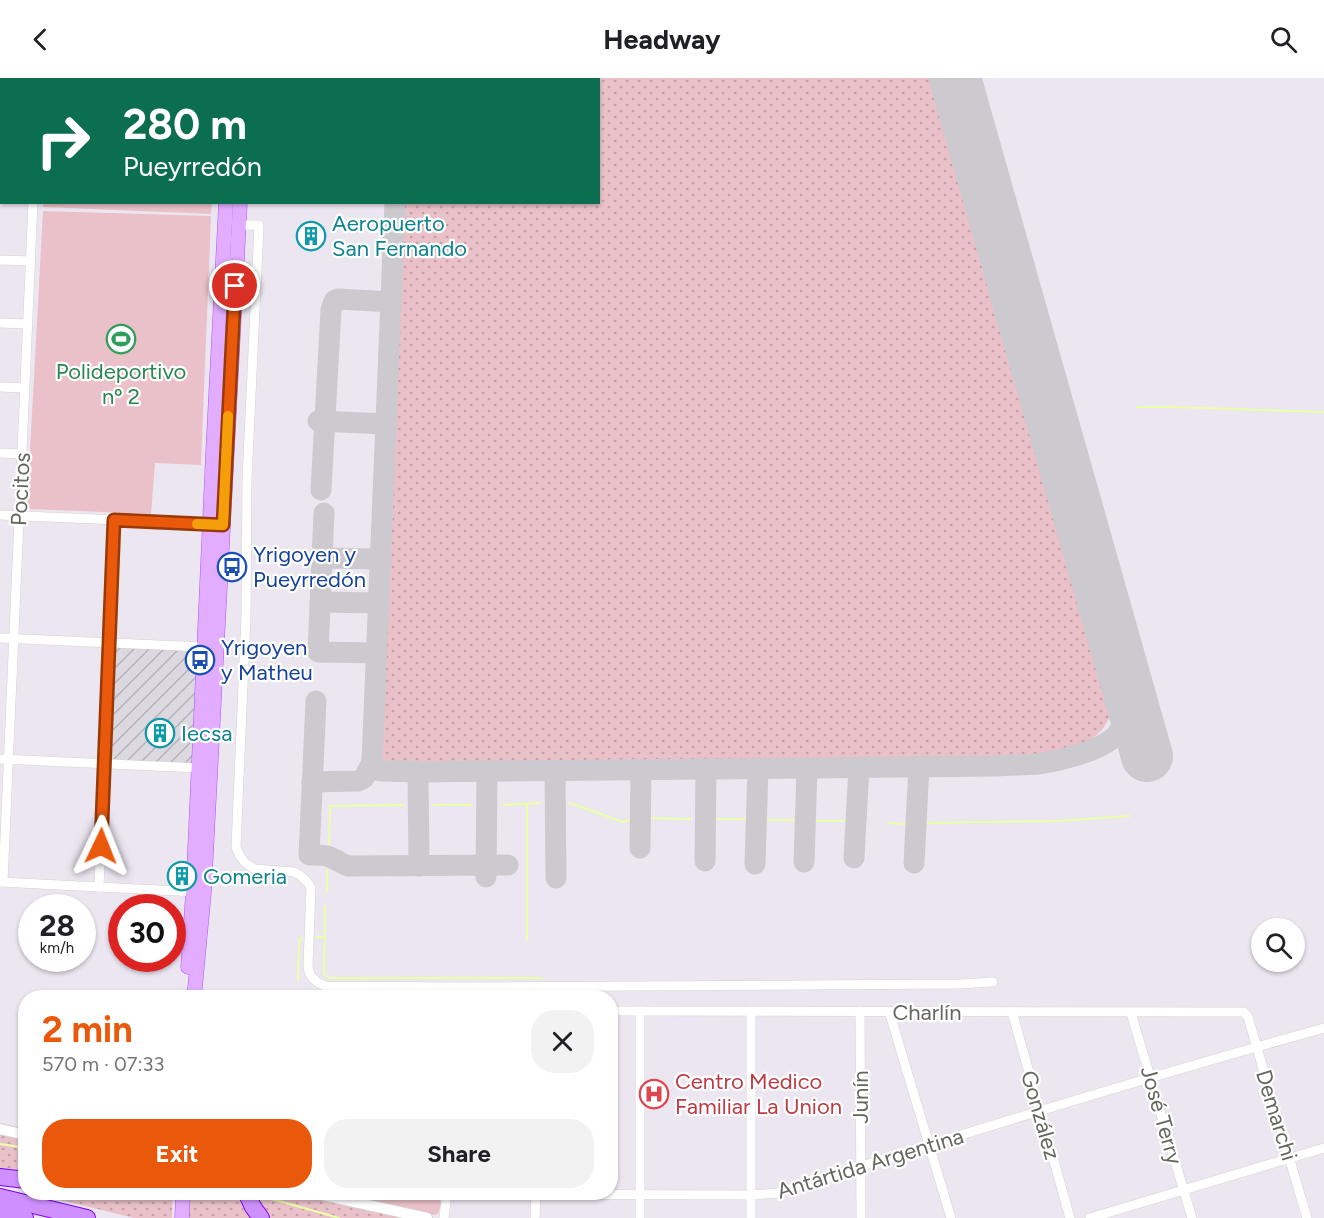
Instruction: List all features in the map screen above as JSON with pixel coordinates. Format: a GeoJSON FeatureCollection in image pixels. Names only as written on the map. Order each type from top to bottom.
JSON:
{"type":"FeatureCollection","features":[{"type":"Feature","properties":{"kind":"highway"},"geometry":{"type":"LineString","coordinates":[[0,1178],[18,1179]]}},
{"type":"Feature","properties":{"kind":"highway"},"geometry":{"type":"LineString","coordinates":[[0,1197],[87,1218]]}},
{"type":"Feature","properties":{"kind":"highway"},"geometry":{"type":"LineString","coordinates":[[250,1200],[261,1218]]}},
{"type":"Feature","properties":{"kind":"highway"},"geometry":{"type":"LineString","coordinates":[[0,1212],[25,1218]]}},
{"type":"Feature","properties":{"kind":"main road"},"geometry":{"type":"LineString","coordinates":[[194,990],[216,525],[226,204]]}},
{"type":"Feature","properties":{"kind":"main road"},"geometry":{"type":"LineString","coordinates":[[186,990],[199,892],[199,768],[209,686],[204,647],[216,525],[240,204]]}},
{"type":"Feature","properties":{"kind":"main road"},"geometry":{"type":"LineString","coordinates":[[182,1218],[183,1200]]}},
{"type":"Feature","properties":{"kind":"street","name":"Pocitos"},"geometry":{"type":"LineString","coordinates":[[1,882],[4,760],[14,639],[33,204]]}},
{"type":"Feature","properties":{"kind":"street"},"geometry":{"type":"LineString","coordinates":[[238,225],[259,225],[236,847],[241,858],[255,869],[294,872],[309,883],[311,888],[308,971],[313,980],[325,986],[462,987],[993,982]]}},
{"type":"Feature","properties":{"kind":"street"},"geometry":{"type":"LineString","coordinates":[[0,260],[31,261]]}},
{"type":"Feature","properties":{"kind":"street"},"geometry":{"type":"LineString","coordinates":[[0,323],[28,324]]}},
{"type":"Feature","properties":{"kind":"street"},"geometry":{"type":"LineString","coordinates":[[0,387],[25,388]]}},
{"type":"Feature","properties":{"kind":"street"},"geometry":{"type":"LineString","coordinates":[[0,453],[22,454]]}},
{"type":"Feature","properties":{"kind":"street"},"geometry":{"type":"LineString","coordinates":[[0,516],[216,525]]}},
{"type":"Feature","properties":{"kind":"street"},"geometry":{"type":"LineString","coordinates":[[99,887],[114,520]]}},
{"type":"Feature","properties":{"kind":"street"},"geometry":{"type":"LineString","coordinates":[[0,638],[204,647]]}},
{"type":"Feature","properties":{"kind":"street"},"geometry":{"type":"LineString","coordinates":[[4,760],[199,768]]}},
{"type":"Feature","properties":{"kind":"street"},"geometry":{"type":"LineString","coordinates":[[1,882],[199,892]]}},
{"type":"Feature","properties":{"kind":"street","name":"Charlín"},"geometry":{"type":"LineString","coordinates":[[618,1011],[1244,1012]]}},
{"type":"Feature","properties":{"kind":"street"},"geometry":{"type":"LineString","coordinates":[[640,1011],[640,1218]]}},
{"type":"Feature","properties":{"kind":"street"},"geometry":{"type":"LineString","coordinates":[[751,1011],[752,1218]]}},
{"type":"Feature","properties":{"kind":"street","name":"Junín"},"geometry":{"type":"LineString","coordinates":[[860,1011],[861,1218]]}},
{"type":"Feature","properties":{"kind":"street"},"geometry":{"type":"LineString","coordinates":[[889,1011],[951,1218]]}},
{"type":"Feature","properties":{"kind":"street","name":"González"},"geometry":{"type":"LineString","coordinates":[[1012,1012],[1070,1218]]}},
{"type":"Feature","properties":{"kind":"street","name":"Demarchi"},"geometry":{"type":"LineString","coordinates":[[1244,1012],[1248,1017],[1307,1218]]}},
{"type":"Feature","properties":{"kind":"street","name":"José Terry"},"geometry":{"type":"LineString","coordinates":[[1131,1013],[1192,1218]]}},
{"type":"Feature","properties":{"kind":"street","name":"Antártida Argentina"},"geometry":{"type":"LineString","coordinates":[[618,1195],[752,1195],[777,1192],[929,1144],[1324,1028]]}},
{"type":"Feature","properties":{"kind":"street"},"geometry":{"type":"LineString","coordinates":[[0,1129],[18,1133]]}},
{"type":"Feature","properties":{"kind":"street"},"geometry":{"type":"LineString","coordinates":[[1090,1218],[1324,1148]]}},
{"type":"Feature","properties":{"kind":"street"},"geometry":{"type":"LineString","coordinates":[[370,1200],[427,1218]]}},
{"type":"Feature","properties":{"kind":"street"},"geometry":{"type":"LineString","coordinates":[[444,1218],[446,1200]]}},
{"type":"Feature","properties":{"kind":"street"},"geometry":{"type":"LineString","coordinates":[[535,1218],[536,1200]]}},
{"type":"Feature","properties":{"kind":"shaded area"},"geometry":{"type":"Polygon","coordinates":[[[600,78],[936,78],[1113,701],[1110,717],[1102,729],[1092,739],[1065,750],[1020,757],[389,763],[384,762],[380,755],[405,204],[600,204],[600,78]]]}},
{"type":"Feature","properties":{"kind":"shaded area"},"geometry":{"type":"Polygon","coordinates":[[[44,204],[212,204],[211,214],[43,207],[44,204]]]}},
{"type":"Feature","properties":{"kind":"shaded area","name":"Polideportivo nº 2"},"geometry":{"type":"Polygon","coordinates":[[[43,211],[211,216],[201,465],[155,463],[151,514],[30,509],[27,506],[43,211]]]}},
{"type":"Feature","properties":{"kind":"shaded area"},"geometry":{"type":"Polygon","coordinates":[[[112,646],[198,651],[195,765],[107,761],[112,646]]]}},
{"type":"Feature","properties":{"kind":"shaded area"},"geometry":{"type":"Polygon","coordinates":[[[0,1133],[18,1137],[18,1172],[0,1169],[0,1133]]]}},
{"type":"Feature","properties":{"kind":"shaded area"},"geometry":{"type":"Polygon","coordinates":[[[61,1200],[173,1200],[172,1218],[134,1218],[61,1200]]]}},
{"type":"Feature","properties":{"kind":"shaded area"},"geometry":{"type":"Polygon","coordinates":[[[188,1200],[246,1200],[256,1218],[187,1218],[188,1200]]]}},
{"type":"Feature","properties":{"kind":"shaded area"},"geometry":{"type":"Polygon","coordinates":[[[256,1200],[327,1200],[405,1218],[268,1218],[256,1200]]]}},
{"type":"Feature","properties":{"kind":"shaded area"},"geometry":{"type":"Polygon","coordinates":[[[371,1200],[440,1200],[441,1205],[438,1214],[433,1215],[374,1203],[371,1200]]]}},
{"type":"Feature","properties":{"kind":"waterway"},"geometry":{"type":"LineString","coordinates":[[1137,407],[1324,412]]}},
{"type":"Feature","properties":{"kind":"waterway"},"geometry":{"type":"LineString","coordinates":[[527,803],[527,940]]}},
{"type":"Feature","properties":{"kind":"waterway"},"geometry":{"type":"LineString","coordinates":[[503,805],[540,803]]}},
{"type":"Feature","properties":{"kind":"waterway"},"geometry":{"type":"LineString","coordinates":[[570,803],[623,822],[634,818]]}},
{"type":"Feature","properties":{"kind":"waterway"},"geometry":{"type":"LineString","coordinates":[[329,844],[330,806],[404,805]]}},
{"type":"Feature","properties":{"kind":"waterway"},"geometry":{"type":"LineString","coordinates":[[434,805],[472,805]]}},
{"type":"Feature","properties":{"kind":"waterway"},"geometry":{"type":"LineString","coordinates":[[926,823],[1056,821],[1130,816]]}},
{"type":"Feature","properties":{"kind":"waterway"},"geometry":{"type":"LineString","coordinates":[[645,818],[691,819]]}},
{"type":"Feature","properties":{"kind":"waterway"},"geometry":{"type":"LineString","coordinates":[[717,819],[750,819]]}},
{"type":"Feature","properties":{"kind":"waterway"},"geometry":{"type":"LineString","coordinates":[[762,820],[799,820]]}},
{"type":"Feature","properties":{"kind":"waterway"},"geometry":{"type":"LineString","coordinates":[[810,821],[849,821]]}},
{"type":"Feature","properties":{"kind":"waterway"},"geometry":{"type":"LineString","coordinates":[[888,823],[910,824]]}},
{"type":"Feature","properties":{"kind":"waterway"},"geometry":{"type":"LineString","coordinates":[[327,870],[327,891]]}},
{"type":"Feature","properties":{"kind":"waterway"},"geometry":{"type":"LineString","coordinates":[[325,906],[324,974],[330,978],[542,978]]}},
{"type":"Feature","properties":{"kind":"waterway"},"geometry":{"type":"LineString","coordinates":[[316,937],[324,937]]}},
{"type":"Feature","properties":{"kind":"waterway"},"geometry":{"type":"LineString","coordinates":[[298,980],[299,940],[302,938]]}},
{"type":"Feature","properties":{"kind":"waterway"},"geometry":{"type":"LineString","coordinates":[[0,1144],[18,1147]]}},
{"type":"Feature","properties":{"kind":"waterway"},"geometry":{"type":"LineString","coordinates":[[276,1200],[339,1218]]}},
{"type":"Feature","properties":{"kind":"taxiway"},"geometry":{"type":"LineString","coordinates":[[312,782],[358,781],[364,778],[372,762],[395,204]]}},
{"type":"Feature","properties":{"kind":"taxiway"},"geometry":{"type":"LineString","coordinates":[[321,490],[331,310],[334,301],[338,299],[391,302]]}},
{"type":"Feature","properties":{"kind":"taxiway"},"geometry":{"type":"LineString","coordinates":[[318,421],[387,424]]}},
{"type":"Feature","properties":{"kind":"taxiway"},"geometry":{"type":"LineString","coordinates":[[324,513],[318,652],[377,653]]}},
{"type":"Feature","properties":{"kind":"taxiway"},"geometry":{"type":"LineString","coordinates":[[321,558],[381,559]]}},
{"type":"Feature","properties":{"kind":"taxiway"},"geometry":{"type":"LineString","coordinates":[[320,602],[379,603]]}},
{"type":"Feature","properties":{"kind":"taxiway"},"geometry":{"type":"LineString","coordinates":[[372,762],[380,771],[418,772],[1038,764],[1088,752],[1113,738],[1123,724],[1130,695]]}},
{"type":"Feature","properties":{"kind":"taxiway"},"geometry":{"type":"LineString","coordinates":[[316,701],[309,855],[328,856],[348,866],[508,865]]}},
{"type":"Feature","properties":{"kind":"taxiway"},"geometry":{"type":"LineString","coordinates":[[914,863],[919,766]]}},
{"type":"Feature","properties":{"kind":"taxiway"},"geometry":{"type":"LineString","coordinates":[[854,858],[859,767]]}},
{"type":"Feature","properties":{"kind":"taxiway"},"geometry":{"type":"LineString","coordinates":[[755,864],[758,768]]}},
{"type":"Feature","properties":{"kind":"taxiway"},"geometry":{"type":"LineString","coordinates":[[804,862],[807,768]]}},
{"type":"Feature","properties":{"kind":"taxiway"},"geometry":{"type":"LineString","coordinates":[[705,861],[706,769]]}},
{"type":"Feature","properties":{"kind":"taxiway"},"geometry":{"type":"LineString","coordinates":[[640,848],[641,770]]}},
{"type":"Feature","properties":{"kind":"taxiway"},"geometry":{"type":"LineString","coordinates":[[486,877],[487,771]]}},
{"type":"Feature","properties":{"kind":"taxiway"},"geometry":{"type":"LineString","coordinates":[[555,771],[556,878]]}},
{"type":"Feature","properties":{"kind":"taxiway"},"geometry":{"type":"LineString","coordinates":[[418,772],[419,866]]}},
{"type":"Feature","properties":{"kind":"runway"},"geometry":{"type":"LineString","coordinates":[[955,78],[1147,756]]}},
{"type":"Feature","properties":{"kind":"slow traffic"},"geometry":{"type":"LineString","coordinates":[[197,524],[223,525],[228,416]]}},
{"type":"Feature","properties":{"kind":"place","name":"Aeropuerto San Fernando"},"geometry":{"type":"Point","coordinates":[311,236]}},
{"type":"Feature","properties":{"kind":"place","name":"Polideportivo nº 2"},"geometry":{"type":"Point","coordinates":[121,339]}},
{"type":"Feature","properties":{"kind":"place","name":"Yrigoyen y Pueyrredón"},"geometry":{"type":"Point","coordinates":[232,567]}},
{"type":"Feature","properties":{"kind":"place","name":"Yrigoyen y Matheu"},"geometry":{"type":"Point","coordinates":[200,660]}},
{"type":"Feature","properties":{"kind":"place","name":"Iecsa"},"geometry":{"type":"Point","coordinates":[160,733]}},
{"type":"Feature","properties":{"kind":"place","name":"Gomeria"},"geometry":{"type":"Point","coordinates":[182,876]}},
{"type":"Feature","properties":{"kind":"place","name":"Centro Medico Familiar La Union"},"geometry":{"type":"Point","coordinates":[654,1094]}},
{"type":"Feature","properties":{"kind":"route"},"geometry":{"type":"LineString","coordinates":[[101,846],[114,520],[223,525],[235,286]]}}]}
